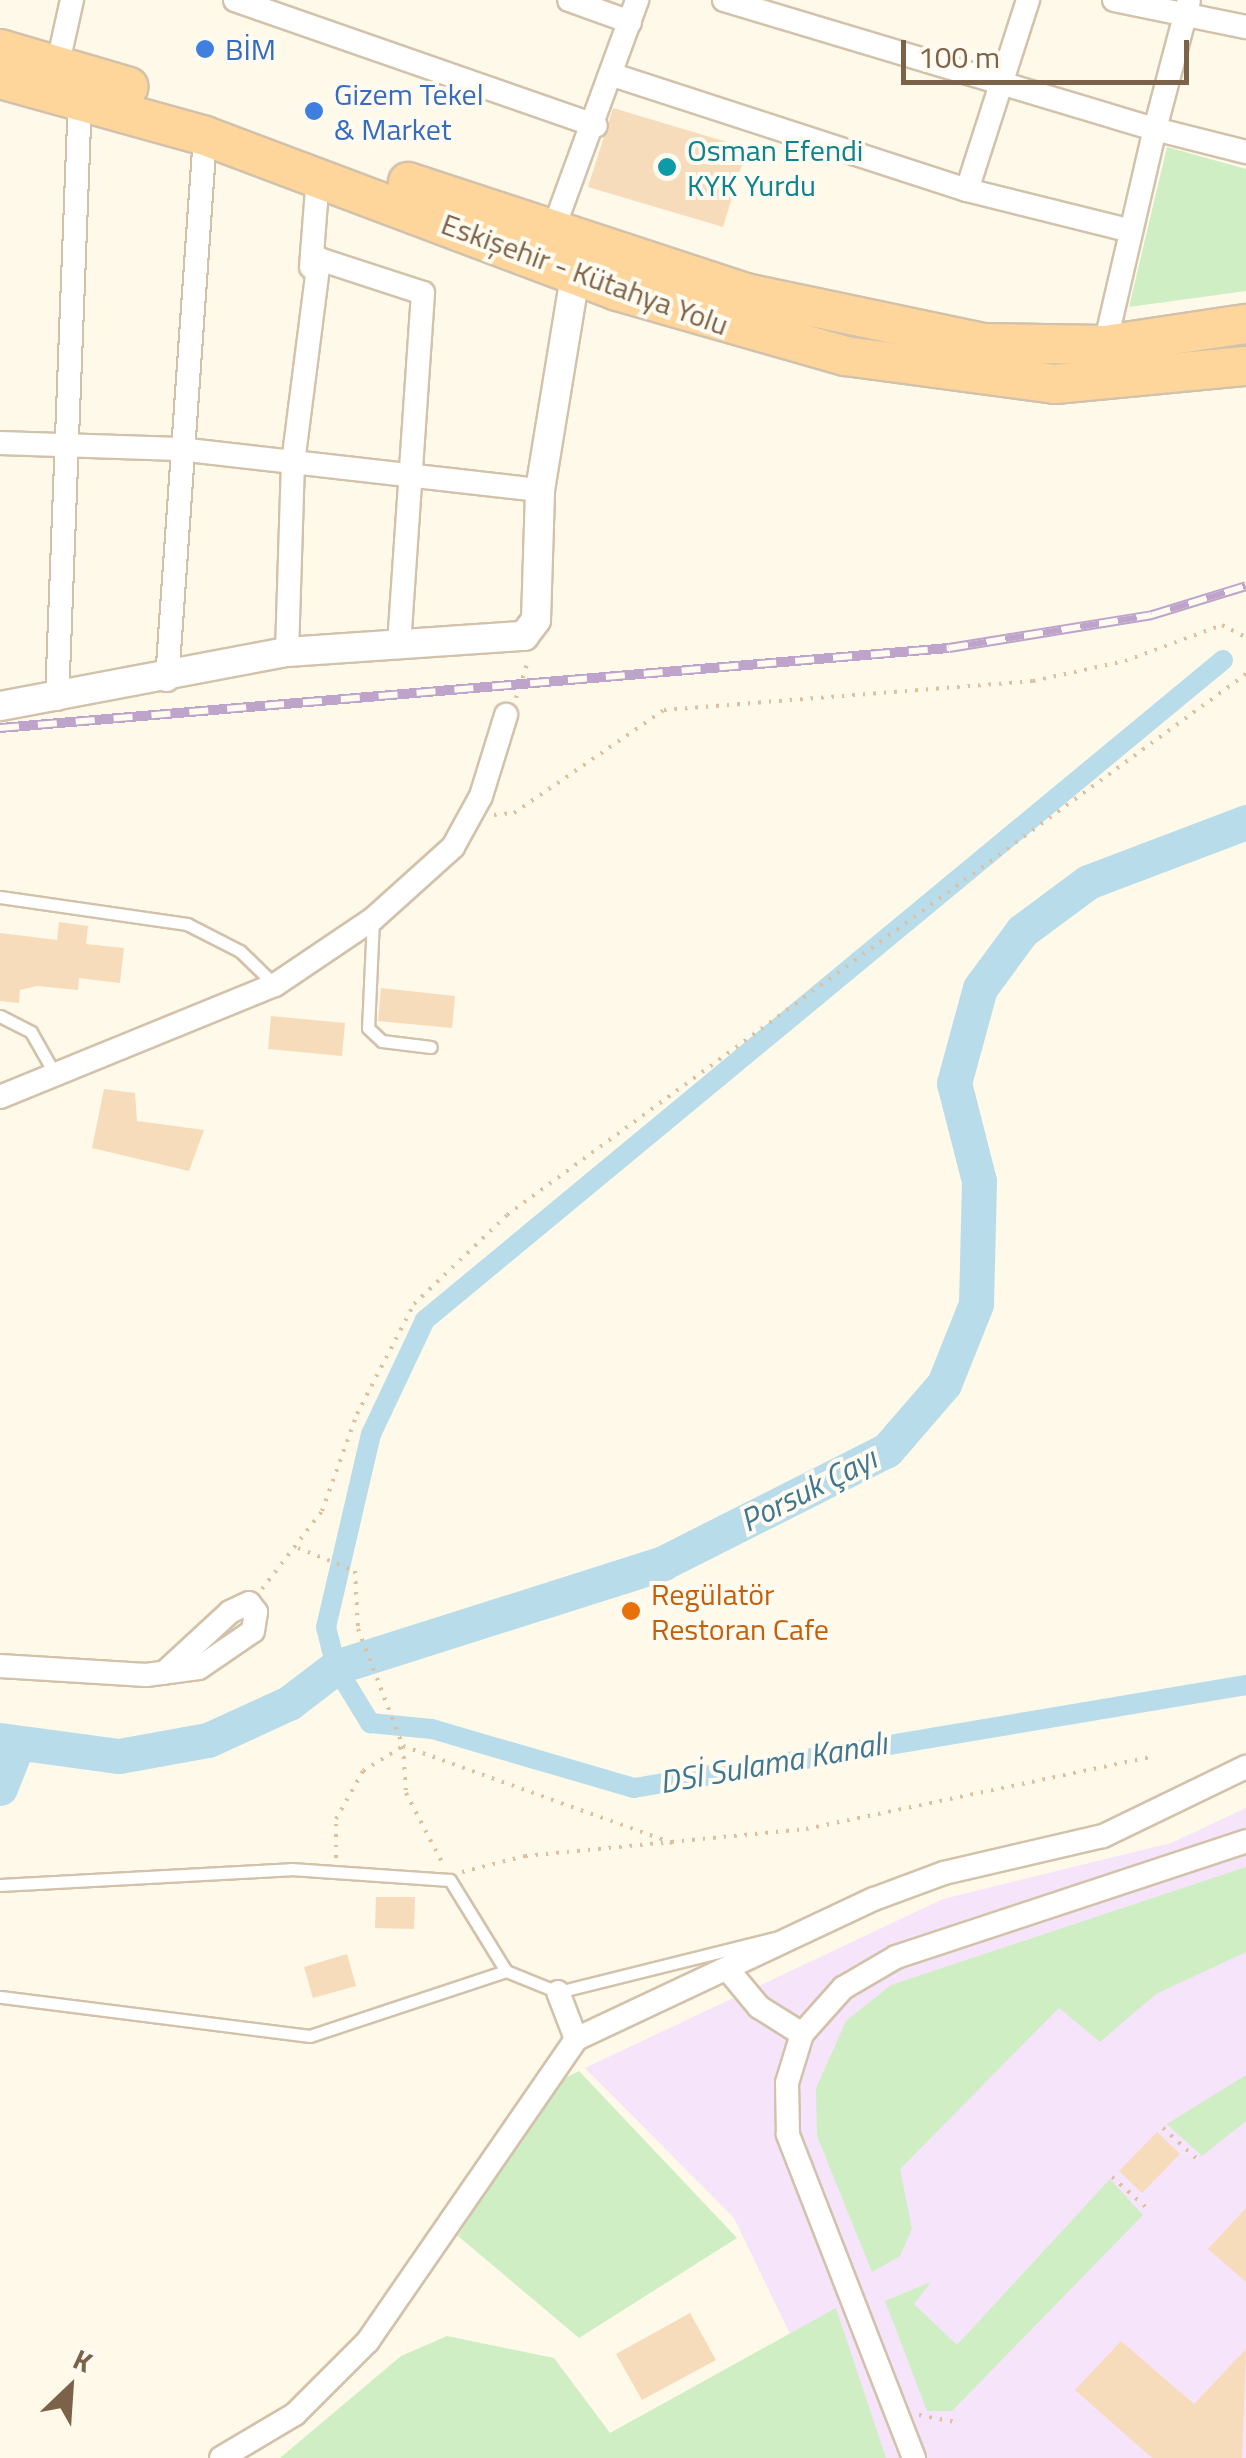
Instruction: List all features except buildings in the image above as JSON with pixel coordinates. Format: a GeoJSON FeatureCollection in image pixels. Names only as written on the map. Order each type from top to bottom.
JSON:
{"type":"FeatureCollection","features":[{"type":"Feature","properties":{"kind":"highway","name":"Eskişehir - Kütahya Yolu"},"geometry":{"type":"LineString","coordinates":[[0,49],[58,63],[746,293],[984,344],[1104,345],[1246,324]]}},
{"type":"Feature","properties":{"kind":"highway","name":"Eskişehir - Kütahya Yolu"},"geometry":{"type":"LineString","coordinates":[[0,79],[80,98],[205,136],[738,331],[988,380],[1114,382],[1246,366]]}},
{"type":"Feature","properties":{"kind":"street"},"geometry":{"type":"LineString","coordinates":[[58,63],[72,0]]}},
{"type":"Feature","properties":{"kind":"street"},"geometry":{"type":"LineString","coordinates":[[235,0],[596,126]]}},
{"type":"Feature","properties":{"kind":"street"},"geometry":{"type":"LineString","coordinates":[[553,230],[596,126],[633,11],[569,0]]}},
{"type":"Feature","properties":{"kind":"street"},"geometry":{"type":"LineString","coordinates":[[724,0],[1155,130],[1246,152]]}},
{"type":"Feature","properties":{"kind":"street"},"geometry":{"type":"LineString","coordinates":[[967,190],[1028,0]]}},
{"type":"Feature","properties":{"kind":"street"},"geometry":{"type":"LineString","coordinates":[[1114,0],[1187,9],[1246,28]]}},
{"type":"Feature","properties":{"kind":"street"},"geometry":{"type":"LineString","coordinates":[[1104,345],[1187,9]]}},
{"type":"Feature","properties":{"kind":"street"},"geometry":{"type":"LineString","coordinates":[[613,75],[967,190],[1131,231]]}},
{"type":"Feature","properties":{"kind":"street"},"geometry":{"type":"LineString","coordinates":[[57,699],[80,98]]}},
{"type":"Feature","properties":{"kind":"street"},"geometry":{"type":"LineString","coordinates":[[167,680],[179,448],[205,136]]}},
{"type":"Feature","properties":{"kind":"street"},"geometry":{"type":"LineString","coordinates":[[287,652],[292,464],[318,176]]}},
{"type":"Feature","properties":{"kind":"street"},"geometry":{"type":"LineString","coordinates":[[311,266],[318,259],[423,292],[399,644]]}},
{"type":"Feature","properties":{"kind":"street"},"geometry":{"type":"LineString","coordinates":[[0,706],[167,680],[287,652],[500,641],[524,636],[536,620],[540,490],[576,270]]}},
{"type":"Feature","properties":{"kind":"street"},"geometry":{"type":"LineString","coordinates":[[0,443],[69,448],[179,448],[540,490]]}},
{"type":"Feature","properties":{"kind":"street"},"geometry":{"type":"LineString","coordinates":[[0,1097],[276,985],[373,919],[453,847],[474,807],[506,716]]}},
{"type":"Feature","properties":{"kind":"street"},"geometry":{"type":"LineString","coordinates":[[0,1666],[164,1673],[199,1668],[234,1648],[253,1631],[249,1603]]}},
{"type":"Feature","properties":{"kind":"street"},"geometry":{"type":"LineString","coordinates":[[220,2458],[296,2414],[368,2342],[576,2038],[730,1972],[807,1931],[944,1873],[1152,1818],[1246,1767]]}},
{"type":"Feature","properties":{"kind":"street"},"geometry":{"type":"LineString","coordinates":[[914,2458],[788,2134],[787,2082],[802,2034],[843,1988],[896,1957],[1246,1841]]}},
{"type":"Feature","properties":{"kind":"street"},"geometry":{"type":"LineString","coordinates":[[730,1972],[759,2007],[802,2034]]}},
{"type":"Feature","properties":{"kind":"street"},"geometry":{"type":"LineString","coordinates":[[558,1992],[576,2038]]}},
{"type":"Feature","properties":{"kind":"lane"},"geometry":{"type":"LineString","coordinates":[[0,897],[187,924],[240,951],[276,985]]}},
{"type":"Feature","properties":{"kind":"lane"},"geometry":{"type":"LineString","coordinates":[[373,919],[368,1028],[382,1041],[431,1047]]}},
{"type":"Feature","properties":{"kind":"lane"},"geometry":{"type":"LineString","coordinates":[[0,1016],[31,1032],[56,1076]]}},
{"type":"Feature","properties":{"kind":"lane"},"geometry":{"type":"LineString","coordinates":[[0,1885],[336,1870],[450,1880],[506,1971],[558,1992],[807,1931]]}},
{"type":"Feature","properties":{"kind":"lane"},"geometry":{"type":"LineString","coordinates":[[0,1997],[310,2036],[506,1971]]}},
{"type":"Feature","properties":{"kind":"path"},"geometry":{"type":"LineString","coordinates":[[506,716],[536,620]]}},
{"type":"Feature","properties":{"kind":"path"},"geometry":{"type":"LineString","coordinates":[[474,807],[514,813],[664,710],[1014,684],[1126,661],[1222,625],[1246,637]]}},
{"type":"Feature","properties":{"kind":"path"},"geometry":{"type":"LineString","coordinates":[[249,1603],[298,1548],[414,1304],[507,1215],[1246,674]]}},
{"type":"Feature","properties":{"kind":"path"},"geometry":{"type":"LineString","coordinates":[[298,1548],[355,1571],[358,1630],[403,1746],[406,1793],[450,1880],[479,1862],[679,1846],[1151,1757]]}},
{"type":"Feature","properties":{"kind":"path"},"geometry":{"type":"LineString","coordinates":[[403,1746],[679,1846]]}},
{"type":"Feature","properties":{"kind":"path"},"geometry":{"type":"LineString","coordinates":[[336,1870],[336,1819],[363,1771],[403,1746]]}},
{"type":"Feature","properties":{"kind":"path"},"geometry":{"type":"LineString","coordinates":[[1163,2128],[1198,2160]]}},
{"type":"Feature","properties":{"kind":"path"},"geometry":{"type":"LineString","coordinates":[[1112,2177],[1149,2210]]}},
{"type":"Feature","properties":{"kind":"path"},"geometry":{"type":"LineString","coordinates":[[913,2404],[931,2423],[956,2422]]}},
{"type":"Feature","properties":{"kind":"shaded area"},"geometry":{"type":"Polygon","coordinates":[[[1246,1808],[1246,2458],[850,2458],[734,2218],[585,2068],[943,1899],[1171,1843],[1246,1808]]]}},
{"type":"Feature","properties":{"kind":"green space"},"geometry":{"type":"Polygon","coordinates":[[[1167,147],[1246,169],[1246,291],[1129,307],[1167,147]]]}},
{"type":"Feature","properties":{"kind":"green space"},"geometry":{"type":"Polygon","coordinates":[[[1246,1867],[1246,1952],[1156,1994],[1100,2042],[1059,2008],[900,2169],[912,2229],[900,2256],[872,2272],[817,2136],[816,2088],[846,2021],[891,1985],[1246,1867]]]}},
{"type":"Feature","properties":{"kind":"green space"},"geometry":{"type":"Polygon","coordinates":[[[579,2071],[737,2238],[579,2338],[458,2236],[550,2086],[579,2071]]]}},
{"type":"Feature","properties":{"kind":"green space"},"geometry":{"type":"Polygon","coordinates":[[[1246,2075],[1246,2121],[1202,2156],[1167,2124],[1246,2075]]]}},
{"type":"Feature","properties":{"kind":"green space"},"geometry":{"type":"Polygon","coordinates":[[[1110,2179],[1143,2215],[952,2411],[927,2411],[885,2301],[931,2282],[914,2304],[957,2345],[1110,2179]]]}},
{"type":"Feature","properties":{"kind":"green space"},"geometry":{"type":"Polygon","coordinates":[[[836,2308],[886,2458],[280,2458],[401,2356],[447,2336],[554,2358],[610,2433],[836,2308]]]}},
{"type":"Feature","properties":{"kind":"waterway","name":"DSİ Sulama Kanalı"},"geometry":{"type":"LineString","coordinates":[[1223,660],[425,1320],[371,1434],[326,1627],[336,1667],[370,1723],[432,1729],[634,1788],[1246,1685]]}},
{"type":"Feature","properties":{"kind":"waterway","name":"Porsuk Çayı"},"geometry":{"type":"LineString","coordinates":[[0,1740],[119,1756],[208,1740],[289,1703],[336,1667],[663,1563],[887,1450],[944,1384],[976,1304],[979,1181],[954,1083],[980,988],[1022,931],[1088,882],[1246,822]]}},
{"type":"Feature","properties":{"kind":"waterway","name":"Porsuk Çayı"},"geometry":{"type":"LineString","coordinates":[[0,1788],[17,1745]]}},
{"type":"Feature","properties":{"kind":"railway"},"geometry":{"type":"LineString","coordinates":[[0,728],[949,648],[1152,615],[1246,586]]}},
{"type":"Feature","properties":{"kind":"place","name":"BİM"},"geometry":{"type":"Point","coordinates":[205,49]}},
{"type":"Feature","properties":{"kind":"place","name":"Gizem Tekel & Market"},"geometry":{"type":"Point","coordinates":[314,111]}},
{"type":"Feature","properties":{"kind":"place","name":"Osman Efendi KYK Yurdu"},"geometry":{"type":"Point","coordinates":[667,167]}},
{"type":"Feature","properties":{"kind":"place","name":"Regülatör Restoran Cafe"},"geometry":{"type":"Point","coordinates":[631,1611]}}]}
